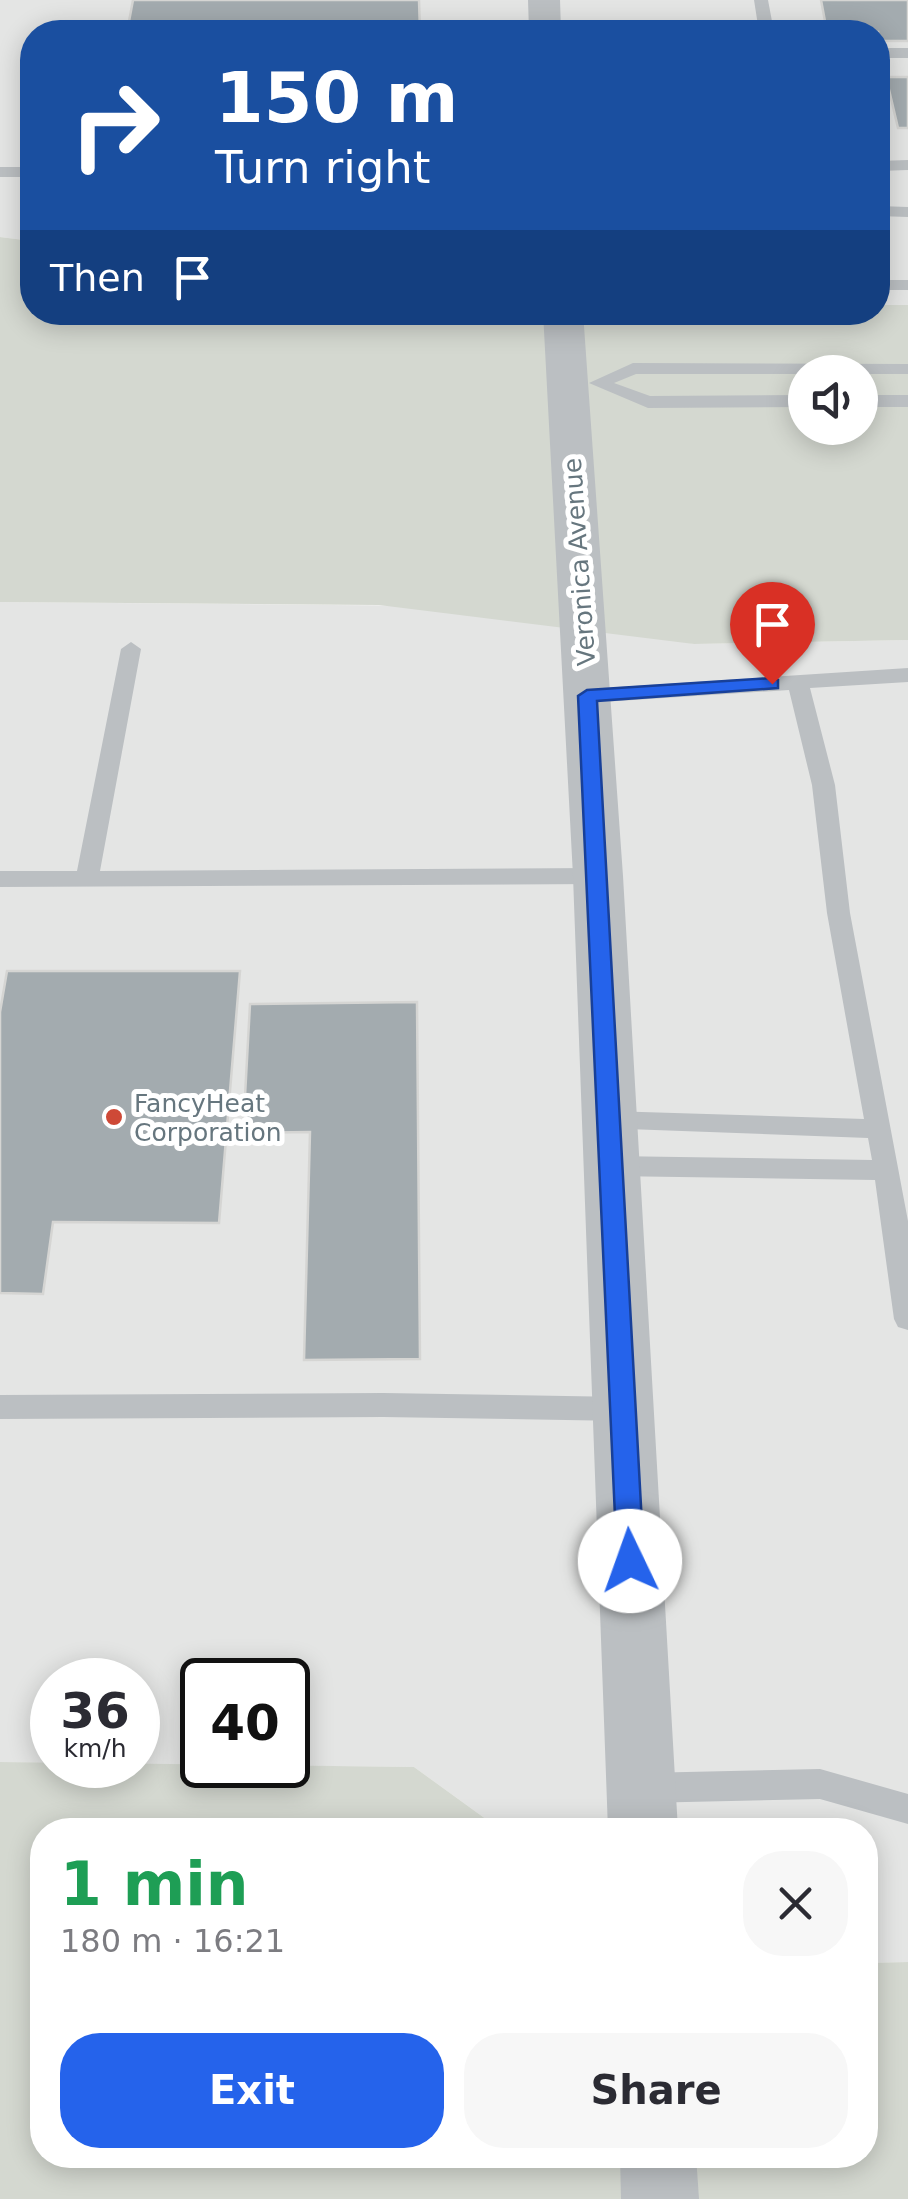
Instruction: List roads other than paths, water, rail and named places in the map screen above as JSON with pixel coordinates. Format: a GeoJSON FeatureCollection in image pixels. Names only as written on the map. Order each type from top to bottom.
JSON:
{"type":"FeatureCollection","features":[{"type":"Feature","properties":{"kind":"street","name":"Veronica Avenue"},"geometry":{"type":"LineString","coordinates":[[567,325],[583,382],[587,696],[642,1809]]}},
{"type":"Feature","properties":{"kind":"street"},"geometry":{"type":"LineString","coordinates":[[659,2168],[660,2199]]}},
{"type":"Feature","properties":{"kind":"lane"},"geometry":{"type":"LineString","coordinates":[[583,382],[634,368],[908,370]]}},
{"type":"Feature","properties":{"kind":"lane"},"geometry":{"type":"LineString","coordinates":[[583,382],[648,402],[788,402]]}},
{"type":"Feature","properties":{"kind":"lane"},"geometry":{"type":"LineString","coordinates":[[878,401],[908,401]]}},
{"type":"Feature","properties":{"kind":"lane"},"geometry":{"type":"LineString","coordinates":[[88,878],[131,649]]}},
{"type":"Feature","properties":{"kind":"lane"},"geometry":{"type":"LineString","coordinates":[[587,696],[908,674]]}},
{"type":"Feature","properties":{"kind":"lane"},"geometry":{"type":"LineString","coordinates":[[798,682],[825,797],[840,924],[883,1170],[896,1217],[908,1318]]}},
{"type":"Feature","properties":{"kind":"lane"},"geometry":{"type":"LineString","coordinates":[[0,879],[598,876]]}},
{"type":"Feature","properties":{"kind":"lane"},"geometry":{"type":"LineString","coordinates":[[610,1144],[878,1130]]}},
{"type":"Feature","properties":{"kind":"lane"},"geometry":{"type":"LineString","coordinates":[[610,1144],[883,1170]]}},
{"type":"Feature","properties":{"kind":"lane"},"geometry":{"type":"LineString","coordinates":[[0,1407],[383,1405],[623,1409]]}},
{"type":"Feature","properties":{"kind":"lane"},"geometry":{"type":"LineString","coordinates":[[642,1809],[820,1784],[908,1809]]}},
{"type":"Feature","properties":{"kind":"place","name":"FancyHeat Corporation"},"geometry":{"type":"Point","coordinates":[114,1117]}}]}
